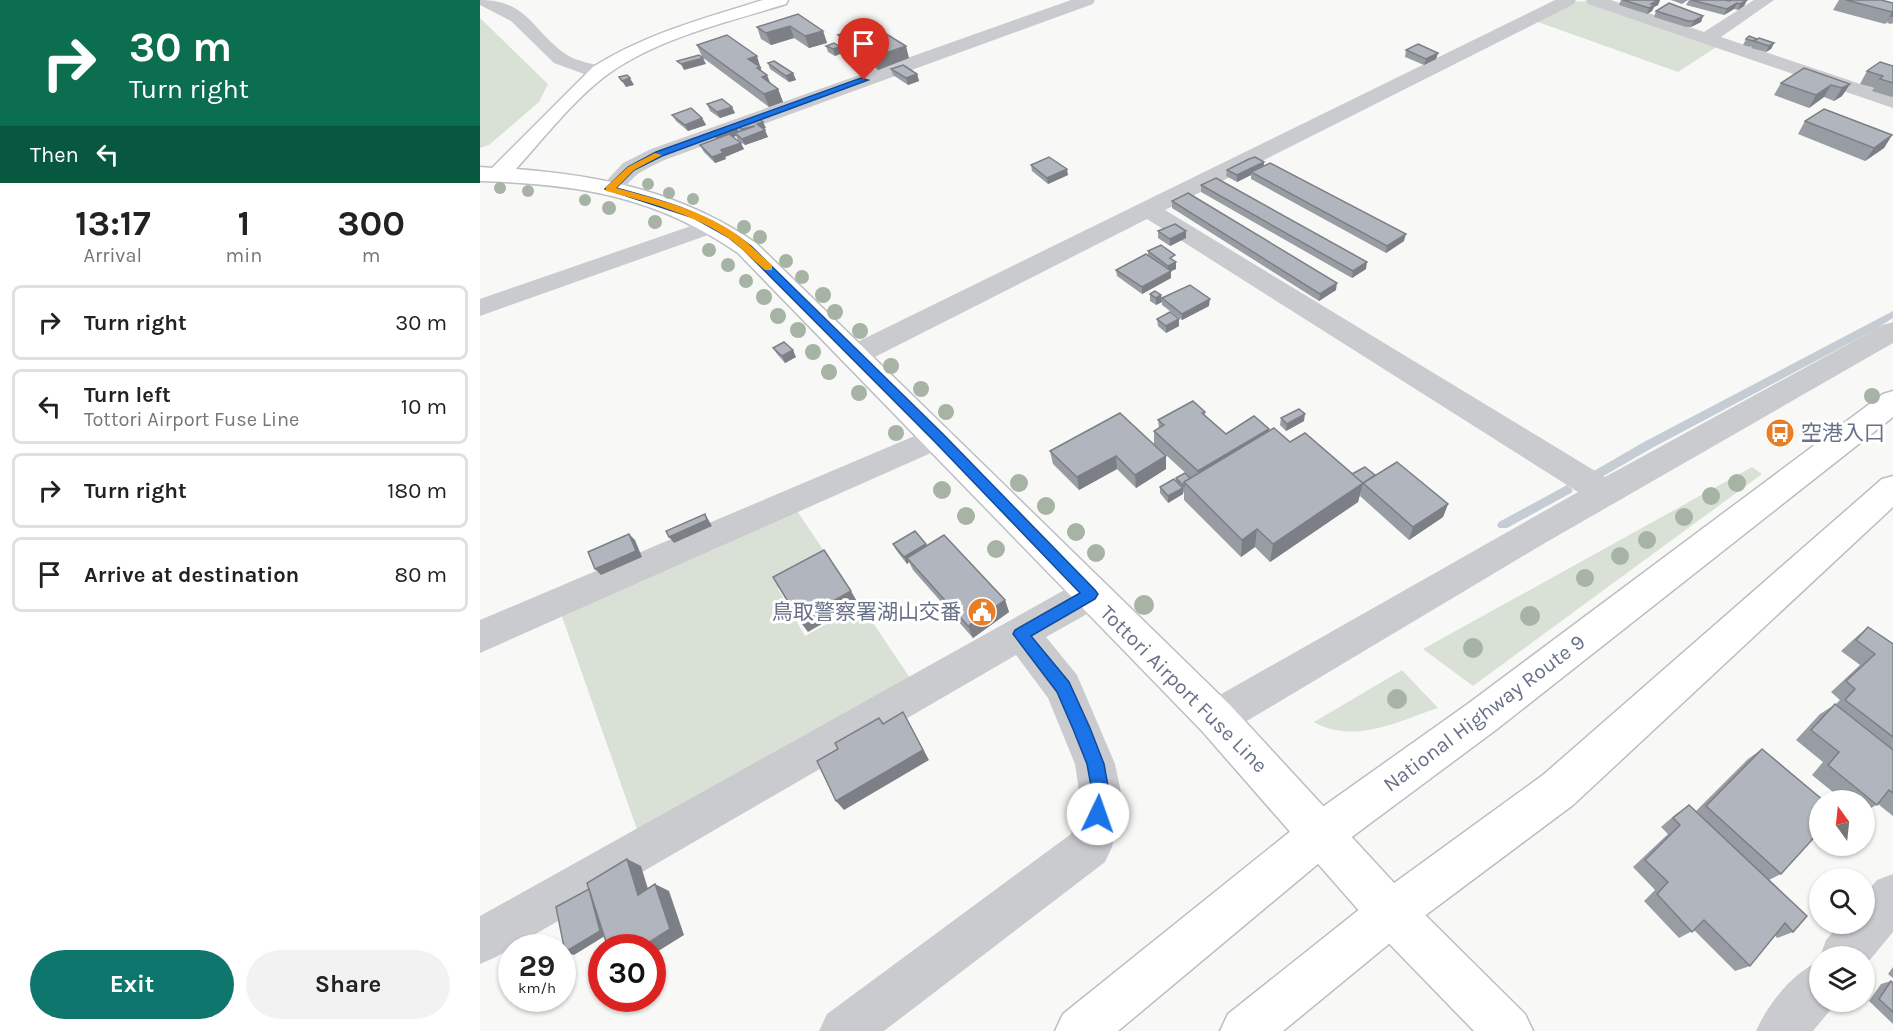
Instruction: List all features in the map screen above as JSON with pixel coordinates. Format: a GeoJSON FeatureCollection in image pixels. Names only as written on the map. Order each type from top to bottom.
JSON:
{"type":"FeatureCollection","features":[{"type":"Feature","properties":{"kind":"main road"},"geometry":{"type":"LineString","coordinates":[[489,174],[600,71],[630,53],[676,33],[780,0]]}},
{"type":"Feature","properties":{"kind":"main road","name":"Tottori Airport Fuse Line"},"geometry":{"type":"LineString","coordinates":[[489,174],[548,178],[610,189],[679,209],[731,235],[762,260],[1090,594],[1216,718],[1322,833],[1391,913],[1508,1031]]}},
{"type":"Feature","properties":{"kind":"main road","name":"National Highway Route 9"},"geometry":{"type":"LineString","coordinates":[[1080,1031],[1322,833],[1483,716],[1893,401]]}},
{"type":"Feature","properties":{"kind":"main road"},"geometry":{"type":"LineString","coordinates":[[1245,1031],[1391,913],[1558,790],[1893,488]]}},
{"type":"Feature","properties":{"kind":"street"},"geometry":{"type":"LineString","coordinates":[[484,0],[515,15],[561,62],[581,69],[600,71]]}},
{"type":"Feature","properties":{"kind":"street"},"geometry":{"type":"LineString","coordinates":[[610,189],[631,168],[659,154],[1087,0]]}},
{"type":"Feature","properties":{"kind":"street"},"geometry":{"type":"LineString","coordinates":[[855,356],[1568,0]]}},
{"type":"Feature","properties":{"kind":"street"},"geometry":{"type":"LineString","coordinates":[[1594,0],[1893,102]]}},
{"type":"Feature","properties":{"kind":"street"},"geometry":{"type":"LineString","coordinates":[[1707,38],[1766,0]]}},
{"type":"Feature","properties":{"kind":"street"},"geometry":{"type":"LineString","coordinates":[[1711,16],[1731,23]]}},
{"type":"Feature","properties":{"kind":"street"},"geometry":{"type":"LineString","coordinates":[[1148,209],[1605,493]]}},
{"type":"Feature","properties":{"kind":"street"},"geometry":{"type":"LineString","coordinates":[[480,308],[714,225]]}},
{"type":"Feature","properties":{"kind":"street"},"geometry":{"type":"LineString","coordinates":[[1216,718],[1605,493],[1893,332]]}},
{"type":"Feature","properties":{"kind":"street"},"geometry":{"type":"LineString","coordinates":[[480,637],[938,438]]}},
{"type":"Feature","properties":{"kind":"street"},"geometry":{"type":"LineString","coordinates":[[480,941],[1090,594]]}},
{"type":"Feature","properties":{"kind":"street"},"geometry":{"type":"LineString","coordinates":[[844,1031],[1090,847],[1101,797],[1095,764],[1063,687],[1021,634]]}},
{"type":"Feature","properties":{"kind":"street"},"geometry":{"type":"LineString","coordinates":[[1852,946],[1893,896]]}},
{"type":"Feature","properties":{"kind":"street"},"geometry":{"type":"LineString","coordinates":[[1781,1031],[1809,998]]}},
{"type":"Feature","properties":{"kind":"shaded area"},"geometry":{"type":"Polygon","coordinates":[[[1588,1],[1721,44],[1678,72],[1535,21],[1571,2],[1588,1]]]}},
{"type":"Feature","properties":{"kind":"shaded area"},"geometry":{"type":"Polygon","coordinates":[[[480,18],[548,84],[539,102],[489,145],[480,148],[480,18]]]}},
{"type":"Feature","properties":{"kind":"shaded area"},"geometry":{"type":"Polygon","coordinates":[[[1752,467],[1762,474],[1473,686],[1423,649],[1752,467]]]}},
{"type":"Feature","properties":{"kind":"shaded area"},"geometry":{"type":"Polygon","coordinates":[[[793,505],[831,561],[778,589],[805,636],[861,605],[914,684],[640,838],[559,608],[793,505]]]}},
{"type":"Feature","properties":{"kind":"shaded area"},"geometry":{"type":"Polygon","coordinates":[[[1402,670],[1438,708],[1392,724],[1360,731],[1329,729],[1314,722],[1402,670]]]}},
{"type":"Feature","properties":{"kind":"building"},"geometry":{"type":"Polygon","coordinates":[[[1623,0],[1658,0],[1649,8],[1623,0]]]}},
{"type":"Feature","properties":{"kind":"building"},"geometry":{"type":"Polygon","coordinates":[[[1691,0],[1729,1],[1747,0],[1727,9],[1691,0]]]}},
{"type":"Feature","properties":{"kind":"building"},"geometry":{"type":"Polygon","coordinates":[[[1846,0],[1881,0],[1893,3],[1893,11],[1892,12],[1846,0]]]}},
{"type":"Feature","properties":{"kind":"building"},"geometry":{"type":"Polygon","coordinates":[[[1669,3],[1703,16],[1694,21],[1688,21],[1656,11],[1669,3]]]}},
{"type":"Feature","properties":{"kind":"building"},"geometry":{"type":"Polygon","coordinates":[[[798,14],[823,31],[805,36],[790,26],[766,33],[757,27],[798,14]]]}},
{"type":"Feature","properties":{"kind":"building"},"geometry":{"type":"Polygon","coordinates":[[[870,24],[906,46],[874,57],[838,35],[870,24]]]}},
{"type":"Feature","properties":{"kind":"building"},"geometry":{"type":"Polygon","coordinates":[[[727,35],[757,56],[748,59],[767,75],[762,77],[778,89],[764,94],[697,45],[727,35]]]}},
{"type":"Feature","properties":{"kind":"building"},"geometry":{"type":"Polygon","coordinates":[[[1749,36],[1757,39],[1753,41],[1746,39],[1749,36]]]}},
{"type":"Feature","properties":{"kind":"building"},"geometry":{"type":"Polygon","coordinates":[[[1759,38],[1774,43],[1769,46],[1754,41],[1759,38]]]}},
{"type":"Feature","properties":{"kind":"building"},"geometry":{"type":"Polygon","coordinates":[[[834,43],[840,47],[833,49],[826,46],[834,43]]]}},
{"type":"Feature","properties":{"kind":"building"},"geometry":{"type":"Polygon","coordinates":[[[1418,44],[1438,53],[1426,59],[1406,50],[1418,44]]]}},
{"type":"Feature","properties":{"kind":"building"},"geometry":{"type":"Polygon","coordinates":[[[699,55],[703,58],[681,64],[677,61],[699,55]]]}},
{"type":"Feature","properties":{"kind":"building"},"geometry":{"type":"Polygon","coordinates":[[[774,61],[793,73],[786,76],[768,63],[774,61]]]}},
{"type":"Feature","properties":{"kind":"building"},"geometry":{"type":"Polygon","coordinates":[[[1880,62],[1893,66],[1893,83],[1880,79],[1883,76],[1867,71],[1880,62]]]}},
{"type":"Feature","properties":{"kind":"building"},"geometry":{"type":"Polygon","coordinates":[[[903,65],[917,74],[906,78],[891,69],[903,65]]]}},
{"type":"Feature","properties":{"kind":"building"},"geometry":{"type":"Polygon","coordinates":[[[1804,68],[1850,84],[1842,88],[1831,85],[1816,95],[1781,83],[1804,68]]]}},
{"type":"Feature","properties":{"kind":"building"},"geometry":{"type":"Polygon","coordinates":[[[627,75],[630,78],[622,81],[619,77],[627,75]]]}},
{"type":"Feature","properties":{"kind":"building"},"geometry":{"type":"Polygon","coordinates":[[[722,99],[732,107],[717,112],[707,104],[722,99]]]}},
{"type":"Feature","properties":{"kind":"building"},"geometry":{"type":"Polygon","coordinates":[[[691,108],[702,118],[685,125],[672,115],[691,108]]]}},
{"type":"Feature","properties":{"kind":"building"},"geometry":{"type":"Polygon","coordinates":[[[1824,109],[1892,135],[1874,148],[1805,121],[1824,109]]]}},
{"type":"Feature","properties":{"kind":"building"},"geometry":{"type":"Polygon","coordinates":[[[759,118],[763,122],[757,124],[765,130],[742,139],[735,133],[755,126],[742,129],[738,126],[759,118]]]}},
{"type":"Feature","properties":{"kind":"building"},"geometry":{"type":"Polygon","coordinates":[[[733,125],[737,128],[716,136],[712,132],[733,125]]]}},
{"type":"Feature","properties":{"kind":"building"},"geometry":{"type":"Polygon","coordinates":[[[729,134],[741,143],[721,150],[723,153],[712,157],[700,145],[729,134]]]}},
{"type":"Feature","properties":{"kind":"building"},"geometry":{"type":"Polygon","coordinates":[[[1049,157],[1067,169],[1047,178],[1031,165],[1049,157]]]}},
{"type":"Feature","properties":{"kind":"building"},"geometry":{"type":"Polygon","coordinates":[[[1255,157],[1264,162],[1237,175],[1227,170],[1249,159],[1255,157]]]}},
{"type":"Feature","properties":{"kind":"building"},"geometry":{"type":"Polygon","coordinates":[[[1270,163],[1406,234],[1387,246],[1251,172],[1270,163]]]}},
{"type":"Feature","properties":{"kind":"building"},"geometry":{"type":"Polygon","coordinates":[[[1216,178],[1367,262],[1353,271],[1201,185],[1216,178]]]}},
{"type":"Feature","properties":{"kind":"building"},"geometry":{"type":"Polygon","coordinates":[[[1188,193],[1337,283],[1320,294],[1172,201],[1188,193]]]}},
{"type":"Feature","properties":{"kind":"building"},"geometry":{"type":"Polygon","coordinates":[[[1175,224],[1186,231],[1170,239],[1158,231],[1175,224]]]}},
{"type":"Feature","properties":{"kind":"building"},"geometry":{"type":"Polygon","coordinates":[[[1161,245],[1175,255],[1170,258],[1176,262],[1168,266],[1148,251],[1161,245]]]}},
{"type":"Feature","properties":{"kind":"building"},"geometry":{"type":"Polygon","coordinates":[[[1146,254],[1171,271],[1142,287],[1116,270],[1146,254]]]}},
{"type":"Feature","properties":{"kind":"building"},"geometry":{"type":"Polygon","coordinates":[[[1190,285],[1210,299],[1182,314],[1162,298],[1190,285]]]}},
{"type":"Feature","properties":{"kind":"building"},"geometry":{"type":"Polygon","coordinates":[[[1155,291],[1161,295],[1156,298],[1150,294],[1155,291]]]}},
{"type":"Feature","properties":{"kind":"building"},"geometry":{"type":"Polygon","coordinates":[[[1170,312],[1179,319],[1166,326],[1157,319],[1170,312]]]}},
{"type":"Feature","properties":{"kind":"building"},"geometry":{"type":"Polygon","coordinates":[[[784,342],[793,350],[782,356],[773,348],[784,342]]]}},
{"type":"Feature","properties":{"kind":"building"},"geometry":{"type":"Polygon","coordinates":[[[1193,401],[1205,412],[1202,413],[1226,434],[1254,416],[1269,429],[1198,471],[1154,431],[1164,425],[1158,420],[1193,401]]]}},
{"type":"Feature","properties":{"kind":"building"},"geometry":{"type":"Polygon","coordinates":[[[1299,409],[1305,414],[1287,424],[1281,418],[1299,409]]]}},
{"type":"Feature","properties":{"kind":"building"},"geometry":{"type":"Polygon","coordinates":[[[1120,413],[1166,456],[1135,475],[1116,456],[1077,477],[1050,451],[1120,413]]]}},
{"type":"Feature","properties":{"kind":"building"},"geometry":{"type":"Polygon","coordinates":[[[1274,428],[1290,442],[1305,433],[1363,483],[1273,544],[1257,529],[1242,540],[1184,482],[1274,428]]]}},
{"type":"Feature","properties":{"kind":"building"},"geometry":{"type":"Polygon","coordinates":[[[1397,462],[1448,504],[1413,527],[1363,483],[1397,462]]]}},
{"type":"Feature","properties":{"kind":"building"},"geometry":{"type":"Polygon","coordinates":[[[1365,467],[1375,475],[1363,483],[1352,474],[1365,467]]]}},
{"type":"Feature","properties":{"kind":"building"},"geometry":{"type":"Polygon","coordinates":[[[1185,473],[1190,478],[1184,482],[1184,486],[1176,478],[1185,473]]]}},
{"type":"Feature","properties":{"kind":"building"},"geometry":{"type":"Polygon","coordinates":[[[1174,479],[1183,488],[1168,496],[1160,487],[1174,479]]]}},
{"type":"Feature","properties":{"kind":"building"},"geometry":{"type":"Polygon","coordinates":[[[705,514],[707,520],[669,537],[666,531],[705,514]]]}},
{"type":"Feature","properties":{"kind":"building"},"geometry":{"type":"Polygon","coordinates":[[[915,531],[926,544],[904,557],[893,544],[915,531]]]}},
{"type":"Feature","properties":{"kind":"building"},"geometry":{"type":"Polygon","coordinates":[[[629,534],[636,551],[595,569],[588,552],[629,534]]]}},
{"type":"Feature","properties":{"kind":"building"},"geometry":{"type":"Polygon","coordinates":[[[944,535],[1005,600],[968,626],[907,558],[944,535]]]}},
{"type":"Feature","properties":{"kind":"building"},"geometry":{"type":"Polygon","coordinates":[[[824,550],[851,591],[799,620],[773,577],[824,550]]]}},
{"type":"Feature","properties":{"kind":"building"},"geometry":{"type":"Polygon","coordinates":[[[1868,627],[1893,644],[1893,737],[1845,700],[1855,689],[1846,681],[1875,654],[1856,640],[1868,627]]]}},
{"type":"Feature","properties":{"kind":"building"},"geometry":{"type":"Polygon","coordinates":[[[1835,704],[1893,750],[1893,793],[1889,790],[1877,805],[1875,790],[1859,790],[1828,765],[1839,752],[1811,730],[1835,704]]]}},
{"type":"Feature","properties":{"kind":"building"},"geometry":{"type":"Polygon","coordinates":[[[903,712],[923,750],[836,801],[817,761],[838,749],[835,743],[879,718],[883,724],[903,712]]]}},
{"type":"Feature","properties":{"kind":"building"},"geometry":{"type":"Polygon","coordinates":[[[1762,749],[1811,790],[1809,790],[1809,843],[1781,874],[1706,806],[1762,749]]]}},
{"type":"Feature","properties":{"kind":"building"},"geometry":{"type":"Polygon","coordinates":[[[1689,805],[1807,916],[1793,932],[1785,923],[1750,966],[1704,920],[1692,932],[1657,894],[1668,882],[1645,860],[1680,825],[1673,818],[1689,805]]]}},
{"type":"Feature","properties":{"kind":"building"},"geometry":{"type":"Polygon","coordinates":[[[627,859],[638,895],[655,884],[670,929],[662,934],[603,934],[587,883],[627,859]]]}},
{"type":"Feature","properties":{"kind":"building"},"geometry":{"type":"Polygon","coordinates":[[[589,889],[600,931],[588,934],[588,938],[576,945],[576,934],[561,934],[556,907],[589,889]]]}},
{"type":"Feature","properties":{"kind":"building"},"geometry":{"type":"Polygon","coordinates":[[[1891,981],[1893,983],[1893,1012],[1879,999],[1891,981]]]}},
{"type":"Feature","properties":{"kind":"waterway"},"geometry":{"type":"LineString","coordinates":[[1596,475],[1648,445],[1873,327],[1893,314]]}},
{"type":"Feature","properties":{"kind":"waterway"},"geometry":{"type":"LineString","coordinates":[[1503,525],[1567,490]]}},
{"type":"Feature","properties":{"kind":"slow traffic"},"geometry":{"type":"LineString","coordinates":[[658,155],[631,168],[610,189],[658,202],[697,216],[731,235],[769,268]]}},
{"type":"Feature","properties":{"kind":"place","name":"空港入口"},"geometry":{"type":"Point","coordinates":[1780,433]}},
{"type":"Feature","properties":{"kind":"place","name":"鳥取警察署湖山交番"},"geometry":{"type":"Point","coordinates":[982,612]}},
{"type":"Feature","properties":{"kind":"route"},"geometry":{"type":"LineString","coordinates":[[864,80],[659,154],[631,168],[610,189],[658,202],[697,216],[731,235],[762,260],[1090,594],[1021,634],[1063,687],[1081,728],[1095,764],[1101,797],[1098,814]]}}]}
